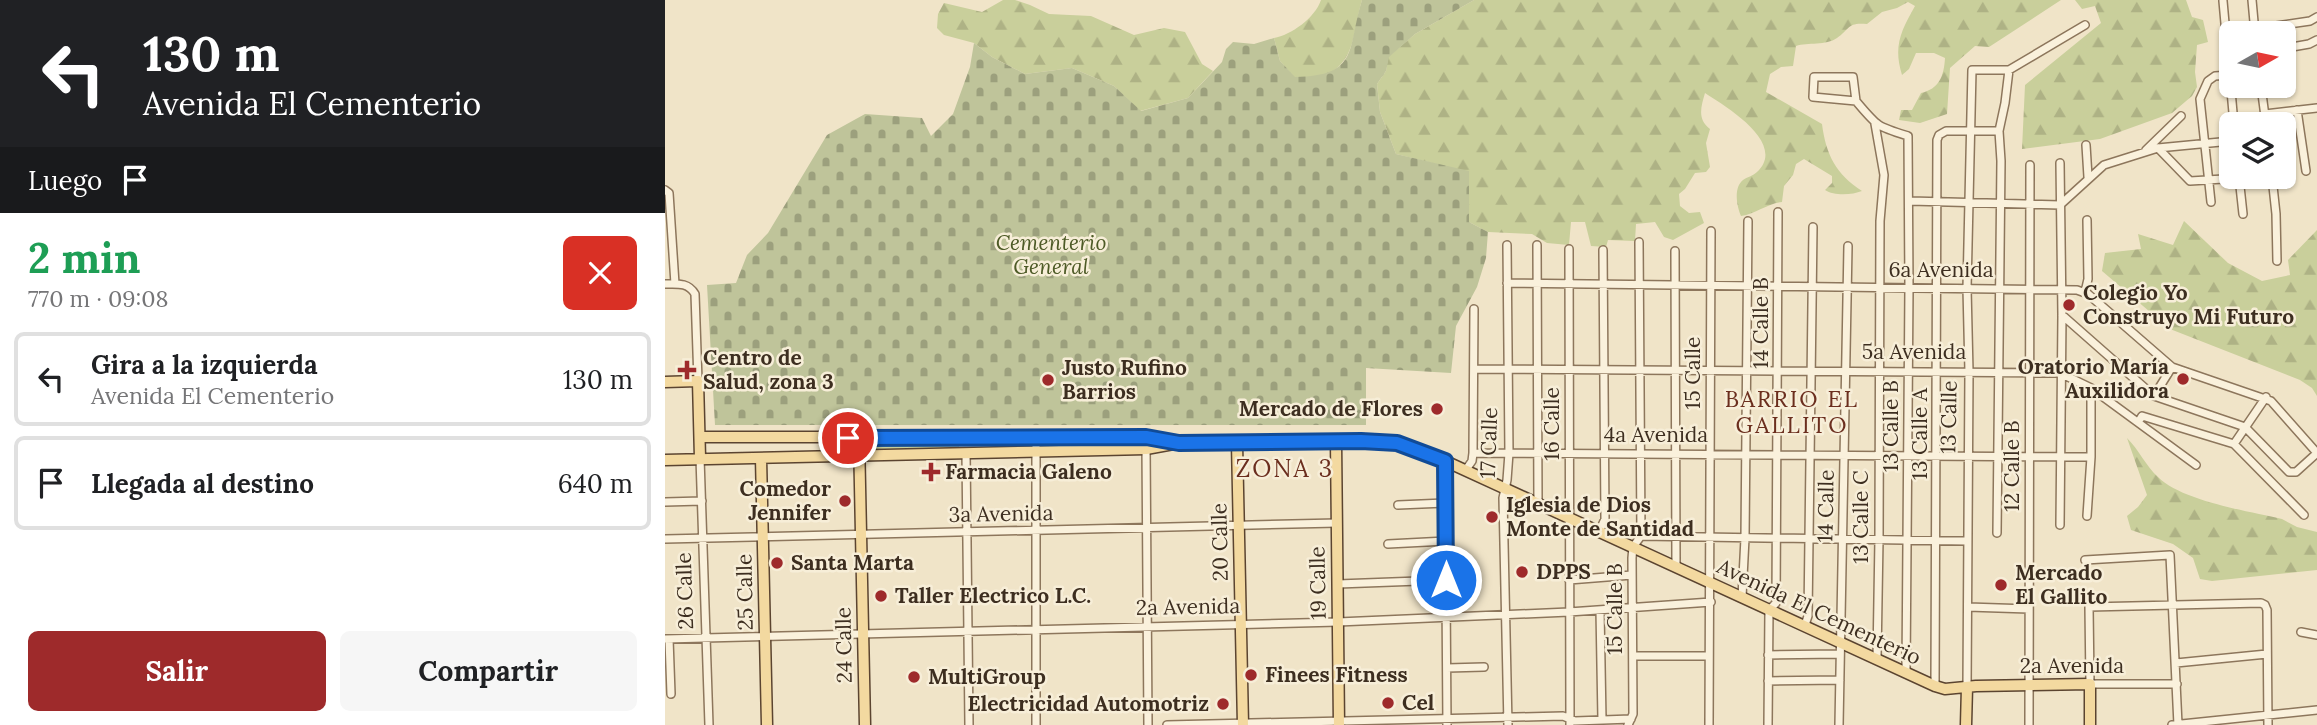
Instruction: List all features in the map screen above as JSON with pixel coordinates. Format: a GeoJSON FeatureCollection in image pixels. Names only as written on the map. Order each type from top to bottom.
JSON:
{"type":"FeatureCollection","features":[{"type":"Feature","properties":{"kind":"main road"},"geometry":{"type":"LineString","coordinates":[[665,382],[698,380]]}},
{"type":"Feature","properties":{"kind":"main road","name":"26 Calle"},"geometry":{"type":"LineString","coordinates":[[698,380],[700,458]]}},
{"type":"Feature","properties":{"kind":"main road","name":"Avenida El Cementerio"},"geometry":{"type":"LineString","coordinates":[[700,437],[1146,437],[1179,443],[1397,443],[1445,461],[1805,625],[1940,688],[1966,703]]}},
{"type":"Feature","properties":{"kind":"main road","name":"24 Calle"},"geometry":{"type":"LineString","coordinates":[[859,438],[865,725]]}},
{"type":"Feature","properties":{"kind":"main road","name":"19 Calle"},"geometry":{"type":"LineString","coordinates":[[1336,441],[1339,723]]}},
{"type":"Feature","properties":{"kind":"main road","name":"Avenida El Cementerio"},"geometry":{"type":"LineString","coordinates":[[700,458],[1146,449],[1179,443]]}},
{"type":"Feature","properties":{"kind":"main road","name":"20 Calle"},"geometry":{"type":"LineString","coordinates":[[1237,443],[1243,724]]}},
{"type":"Feature","properties":{"kind":"main road"},"geometry":{"type":"LineString","coordinates":[[665,460],[700,458]]}},
{"type":"Feature","properties":{"kind":"main road","name":"25 Calle"},"geometry":{"type":"LineString","coordinates":[[761,458],[767,725]]}},
{"type":"Feature","properties":{"kind":"main road"},"geometry":{"type":"LineString","coordinates":[[2090,684],[2090,725]]}},
{"type":"Feature","properties":{"kind":"main road","name":"2a Avenida"},"geometry":{"type":"LineString","coordinates":[[1967,687],[2090,684]]}},
{"type":"Feature","properties":{"kind":"main road"},"geometry":{"type":"LineString","coordinates":[[1940,688],[1967,687]]}},
{"type":"Feature","properties":{"kind":"main road","name":"13 Calle"},"geometry":{"type":"LineString","coordinates":[[1966,725],[1967,687]]}},
{"type":"Feature","properties":{"kind":"street"},"geometry":{"type":"LineString","coordinates":[[2252,0],[2254,21]]}},
{"type":"Feature","properties":{"kind":"street"},"geometry":{"type":"LineString","coordinates":[[2224,1],[2226,21]]}},
{"type":"Feature","properties":{"kind":"street"},"geometry":{"type":"LineString","coordinates":[[2296,24],[2317,17]]}},
{"type":"Feature","properties":{"kind":"street"},"geometry":{"type":"LineString","coordinates":[[1997,533],[2001,204],[1999,131],[2009,69],[2085,25]]}},
{"type":"Feature","properties":{"kind":"street"},"geometry":{"type":"LineString","coordinates":[[2296,46],[2317,40]]}},
{"type":"Feature","properties":{"kind":"street","name":"13 Calle"},"geometry":{"type":"LineString","coordinates":[[1967,687],[1967,288],[1972,70],[2009,69]]}},
{"type":"Feature","properties":{"kind":"street"},"geometry":{"type":"LineString","coordinates":[[1856,101],[1814,97],[1815,76],[1853,77],[1856,101],[1875,124]]}},
{"type":"Feature","properties":{"kind":"street"},"geometry":{"type":"LineString","coordinates":[[2211,202],[2200,99],[2208,81],[2219,76]]}},
{"type":"Feature","properties":{"kind":"street"},"geometry":{"type":"LineString","coordinates":[[2281,112],[2317,108]]}},
{"type":"Feature","properties":{"kind":"street"},"geometry":{"type":"LineString","coordinates":[[2297,110],[2306,171]]}},
{"type":"Feature","properties":{"kind":"street"},"geometry":{"type":"LineString","coordinates":[[2146,150],[2181,116]]}},
{"type":"Feature","properties":{"kind":"street","name":"13 Calle B"},"geometry":{"type":"LineString","coordinates":[[1875,124],[1908,138],[1910,201],[1906,672]]}},
{"type":"Feature","properties":{"kind":"street","name":"13 Calle C"},"geometry":{"type":"LineString","coordinates":[[1875,124],[1884,176],[1881,211],[1877,658]]}},
{"type":"Feature","properties":{"kind":"street","name":"13 Calle A"},"geometry":{"type":"LineString","coordinates":[[1940,688],[1937,541],[1937,140],[1939,135],[1946,131],[1971,131]]}},
{"type":"Feature","properties":{"kind":"street"},"geometry":{"type":"LineString","coordinates":[[1971,131],[1999,131]]}},
{"type":"Feature","properties":{"kind":"street"},"geometry":{"type":"LineString","coordinates":[[1910,201],[2060,205],[2104,165],[2146,150],[2219,142]]}},
{"type":"Feature","properties":{"kind":"street"},"geometry":{"type":"LineString","coordinates":[[2086,145],[2088,177]]}},
{"type":"Feature","properties":{"kind":"street"},"geometry":{"type":"LineString","coordinates":[[2158,148],[2187,179],[2194,182],[2219,180]]}},
{"type":"Feature","properties":{"kind":"street"},"geometry":{"type":"LineString","coordinates":[[2060,163],[2060,525]]}},
{"type":"Feature","properties":{"kind":"street","name":"12 Calle B"},"geometry":{"type":"LineString","coordinates":[[2029,725],[2030,165]]}},
{"type":"Feature","properties":{"kind":"street"},"geometry":{"type":"LineString","coordinates":[[2240,189],[2243,214]]}},
{"type":"Feature","properties":{"kind":"street"},"geometry":{"type":"LineString","coordinates":[[2273,189],[2277,261]]}},
{"type":"Feature","properties":{"kind":"street"},"geometry":{"type":"LineString","coordinates":[[665,284],[675,284],[667,191]]}},
{"type":"Feature","properties":{"kind":"street","name":"14 Calle B"},"geometry":{"type":"LineString","coordinates":[[1768,725],[1769,610],[1776,603],[1778,212]]}},
{"type":"Feature","properties":{"kind":"street"},"geometry":{"type":"LineString","coordinates":[[2062,315],[2154,396],[2245,427],[2288,472],[2292,473],[2317,453],[2266,397],[2172,367],[2085,292],[2088,279],[2087,220]]}},
{"type":"Feature","properties":{"kind":"street"},"geometry":{"type":"LineString","coordinates":[[1742,597],[1748,221]]}},
{"type":"Feature","properties":{"kind":"street"},"geometry":{"type":"LineString","coordinates":[[1805,625],[1808,616],[1813,226]]}},
{"type":"Feature","properties":{"kind":"street","name":"15 Calle"},"geometry":{"type":"LineString","coordinates":[[1709,725],[1711,231]]}},
{"type":"Feature","properties":{"kind":"street","name":"15 Calle B"},"geometry":{"type":"LineString","coordinates":[[1630,722],[1633,547],[1641,536],[1639,242]]}},
{"type":"Feature","properties":{"kind":"street","name":"17 Calle"},"geometry":{"type":"LineString","coordinates":[[1507,245],[1509,453],[1505,488],[1508,721]]}},
{"type":"Feature","properties":{"kind":"street"},"geometry":{"type":"LineString","coordinates":[[1537,245],[1538,503]]}},
{"type":"Feature","properties":{"kind":"street","name":"14 Calle"},"geometry":{"type":"LineString","coordinates":[[1839,725],[1848,246]]}},
{"type":"Feature","properties":{"kind":"street","name":"16 Calle"},"geometry":{"type":"LineString","coordinates":[[1569,249],[1570,722]]}},
{"type":"Feature","properties":{"kind":"street"},"geometry":{"type":"LineString","coordinates":[[1599,532],[1605,519],[1603,250]]}},
{"type":"Feature","properties":{"kind":"street"},"geometry":{"type":"LineString","coordinates":[[1675,251],[1676,567]]}},
{"type":"Feature","properties":{"kind":"street","name":"6a Avenida"},"geometry":{"type":"LineString","coordinates":[[1507,283],[2061,288],[2085,292]]}},
{"type":"Feature","properties":{"kind":"street","name":"26 Calle"},"geometry":{"type":"LineString","coordinates":[[675,284],[683,284],[692,289],[696,300],[698,380]]}},
{"type":"Feature","properties":{"kind":"street"},"geometry":{"type":"LineString","coordinates":[[1465,471],[1472,461],[1473,453],[1474,309]]}},
{"type":"Feature","properties":{"kind":"street"},"geometry":{"type":"LineString","coordinates":[[2154,396],[2172,367]]}},
{"type":"Feature","properties":{"kind":"street","name":"5a Avenida"},"geometry":{"type":"LineString","coordinates":[[1474,369],[2060,373],[2091,388],[2139,421],[2142,416],[2234,444],[2304,515]]}},
{"type":"Feature","properties":{"kind":"street"},"geometry":{"type":"LineString","coordinates":[[2087,516],[2091,457],[2091,388]]}},
{"type":"Feature","properties":{"kind":"street"},"geometry":{"type":"LineString","coordinates":[[2234,444],[2266,397]]}},
{"type":"Feature","properties":{"kind":"street"},"geometry":{"type":"LineString","coordinates":[[2139,421],[2196,465]]}},
{"type":"Feature","properties":{"kind":"street"},"geometry":{"type":"LineString","coordinates":[[1146,437],[1148,725]]}},
{"type":"Feature","properties":{"kind":"street"},"geometry":{"type":"LineString","coordinates":[[1035,438],[1036,725]]}},
{"type":"Feature","properties":{"kind":"street"},"geometry":{"type":"LineString","coordinates":[[965,453],[969,725]]}},
{"type":"Feature","properties":{"kind":"street","name":"4a Avenida"},"geometry":{"type":"LineString","coordinates":[[1473,453],[2091,457]]}},
{"type":"Feature","properties":{"kind":"street","name":"26 Calle"},"geometry":{"type":"LineString","coordinates":[[700,458],[709,725]]}},
{"type":"Feature","properties":{"kind":"street"},"geometry":{"type":"LineString","coordinates":[[1445,461],[1447,722]]}},
{"type":"Feature","properties":{"kind":"street"},"geometry":{"type":"LineString","coordinates":[[665,502],[702,501]]}},
{"type":"Feature","properties":{"kind":"street"},"geometry":{"type":"LineString","coordinates":[[1398,505],[1445,503]]}},
{"type":"Feature","properties":{"kind":"street","name":"3a Avenida"},"geometry":{"type":"LineString","coordinates":[[665,539],[1337,523]]}},
{"type":"Feature","properties":{"kind":"street"},"geometry":{"type":"LineString","coordinates":[[1641,536],[1968,541]]}},
{"type":"Feature","properties":{"kind":"street"},"geometry":{"type":"LineString","coordinates":[[1388,544],[1446,541]]}},
{"type":"Feature","properties":{"kind":"street"},"geometry":{"type":"LineString","coordinates":[[2085,560],[2170,555],[2178,725]]}},
{"type":"Feature","properties":{"kind":"street"},"geometry":{"type":"LineString","coordinates":[[1569,580],[1632,575]]}},
{"type":"Feature","properties":{"kind":"street"},"geometry":{"type":"LineString","coordinates":[[1338,584],[1446,580]]}},
{"type":"Feature","properties":{"kind":"street","name":"2a Avenida"},"geometry":{"type":"LineString","coordinates":[[667,639],[1338,622],[1569,612],[1711,602]]}},
{"type":"Feature","properties":{"kind":"street"},"geometry":{"type":"LineString","coordinates":[[2090,684],[2089,607],[2261,603],[2267,610],[2268,725]]}},
{"type":"Feature","properties":{"kind":"street"},"geometry":{"type":"LineString","coordinates":[[1968,607],[2029,609]]}},
{"type":"Feature","properties":{"kind":"street"},"geometry":{"type":"LineString","coordinates":[[1600,610],[1602,720]]}},
{"type":"Feature","properties":{"kind":"street"},"geometry":{"type":"LineString","coordinates":[[2301,632],[2317,635]]}},
{"type":"Feature","properties":{"kind":"street"},"geometry":{"type":"LineString","coordinates":[[667,639],[671,694]]}},
{"type":"Feature","properties":{"kind":"street"},"geometry":{"type":"LineString","coordinates":[[1768,655],[1840,654]]}},
{"type":"Feature","properties":{"kind":"street"},"geometry":{"type":"LineString","coordinates":[[2176,663],[2267,654]]}},
{"type":"Feature","properties":{"kind":"street"},"geometry":{"type":"LineString","coordinates":[[1633,656],[1709,656]]}},
{"type":"Feature","properties":{"kind":"street"},"geometry":{"type":"LineString","coordinates":[[1447,668],[1483,667]]}},
{"type":"Feature","properties":{"kind":"street"},"geometry":{"type":"LineString","coordinates":[[1768,681],[1840,680]]}},
{"type":"Feature","properties":{"kind":"street","name":"2a Avenida"},"geometry":{"type":"LineString","coordinates":[[2090,684],[2177,684]]}},
{"type":"Feature","properties":{"kind":"street"},"geometry":{"type":"LineString","coordinates":[[2172,725],[2317,710]]}},
{"type":"Feature","properties":{"kind":"street"},"geometry":{"type":"LineString","coordinates":[[1167,725],[1508,721],[1563,716],[1570,722],[1630,722]]}},
{"type":"Feature","properties":{"kind":"green space"},"geometry":{"type":"Polygon","coordinates":[[[1003,0],[1015,0],[1049,14],[1091,16],[1134,35],[1164,28],[1185,32],[1202,64],[1213,71],[1188,98],[1140,111],[1114,86],[1072,68],[1025,74],[992,57],[974,43],[944,35],[937,28],[938,14],[944,3],[982,12],[1003,0]]]}},
{"type":"Feature","properties":{"kind":"green space"},"geometry":{"type":"Polygon","coordinates":[[[1321,0],[1362,0],[1352,44],[1342,63],[1334,70],[1320,77],[1295,78],[1280,61],[1274,38],[1302,25],[1314,13],[1321,0]]]}},
{"type":"Feature","properties":{"kind":"green space","name":"Cementerio General"},"geometry":{"type":"Polygon","coordinates":[[[1362,0],[1474,0],[1415,34],[1389,57],[1386,71],[1377,84],[1380,112],[1396,154],[1469,171],[1469,222],[1488,232],[1486,258],[1477,287],[1456,326],[1451,373],[1366,368],[1366,425],[715,425],[707,285],[736,283],[747,255],[768,233],[827,135],[865,114],[922,118],[931,136],[953,114],[970,67],[974,43],[992,57],[1025,74],[1072,68],[1114,86],[1141,111],[1188,98],[1222,62],[1226,49],[1233,42],[1254,44],[1274,38],[1280,61],[1295,77],[1316,75],[1341,65],[1347,56],[1362,0]]]}},
{"type":"Feature","properties":{"kind":"green space"},"geometry":{"type":"Polygon","coordinates":[[[1474,0],[2061,0],[1989,47],[1975,46],[1950,68],[1947,114],[1920,123],[1899,120],[1901,110],[1912,110],[1921,93],[1936,85],[1942,76],[1945,58],[1934,53],[1916,53],[1909,69],[1902,75],[1898,47],[1915,6],[1908,2],[1882,12],[1867,24],[1852,25],[1833,40],[1796,46],[1793,66],[1781,67],[1770,74],[1766,92],[1822,124],[1826,145],[1834,163],[1845,178],[1862,191],[1838,194],[1825,190],[1832,183],[1832,176],[1804,159],[1796,164],[1793,175],[1784,186],[1782,202],[1741,216],[1737,203],[1738,188],[1743,180],[1757,172],[1764,161],[1765,149],[1750,126],[1705,93],[1701,112],[1703,121],[1710,129],[1706,143],[1710,167],[1706,172],[1695,173],[1679,194],[1680,206],[1689,213],[1700,212],[1704,223],[1673,240],[1664,237],[1655,222],[1636,224],[1635,241],[1608,240],[1606,247],[1591,246],[1585,222],[1571,222],[1569,245],[1547,243],[1532,234],[1488,232],[1469,222],[1468,172],[1396,154],[1380,112],[1377,84],[1386,71],[1388,57],[1415,34],[1474,0]]]}},
{"type":"Feature","properties":{"kind":"green space"},"geometry":{"type":"Polygon","coordinates":[[[2075,0],[2186,0],[2192,17],[2203,20],[2208,42],[2197,45],[2197,87],[2192,96],[2172,113],[2100,139],[2022,149],[2025,85],[2101,23],[2095,6],[2082,9],[2075,0]]]}},
{"type":"Feature","properties":{"kind":"green space"},"geometry":{"type":"Polygon","coordinates":[[[2184,221],[2228,263],[2262,281],[2290,275],[2288,260],[2317,230],[2317,396],[2312,388],[2300,380],[2170,329],[2102,271],[2105,253],[2141,249],[2138,234],[2173,245],[2184,221]]]}},
{"type":"Feature","properties":{"kind":"green space"},"geometry":{"type":"Polygon","coordinates":[[[2127,438],[2158,477],[2183,493],[2216,504],[2282,519],[2297,527],[2317,532],[2317,570],[2212,581],[2200,579],[2193,558],[2173,544],[2131,530],[2127,516],[2147,495],[2127,438]]]}},
{"type":"Feature","properties":{"kind":"green space"},"geometry":{"type":"Polygon","coordinates":[[[959,444],[959,451],[867,452],[867,445],[959,444]]]}},
{"type":"Feature","properties":{"kind":"place","name":"Colegio Yo Construyo Mi Futuro"},"geometry":{"type":"Point","coordinates":[2069,305]}},
{"type":"Feature","properties":{"kind":"place","name":"Centro de Salud, zona 3"},"geometry":{"type":"Point","coordinates":[687,370]}},
{"type":"Feature","properties":{"kind":"place","name":"Oratorio María Auxilidora"},"geometry":{"type":"Point","coordinates":[2183,379]}},
{"type":"Feature","properties":{"kind":"place","name":"Justo Rufino Barrios"},"geometry":{"type":"Point","coordinates":[1048,380]}},
{"type":"Feature","properties":{"kind":"place","name":"Mercado de Flores"},"geometry":{"type":"Point","coordinates":[1437,409]}},
{"type":"Feature","properties":{"kind":"place","name":"Farmacia Galeno"},"geometry":{"type":"Point","coordinates":[931,472]}},
{"type":"Feature","properties":{"kind":"place","name":"Comedor Jennifer"},"geometry":{"type":"Point","coordinates":[845,501]}},
{"type":"Feature","properties":{"kind":"place","name":"Iglesia de Dios Monte de Santidad"},"geometry":{"type":"Point","coordinates":[1492,517]}},
{"type":"Feature","properties":{"kind":"place","name":"Santa Marta"},"geometry":{"type":"Point","coordinates":[777,563]}},
{"type":"Feature","properties":{"kind":"place","name":"DPPS"},"geometry":{"type":"Point","coordinates":[1522,572]}},
{"type":"Feature","properties":{"kind":"place","name":"Mercado El Gallito"},"geometry":{"type":"Point","coordinates":[2001,585]}},
{"type":"Feature","properties":{"kind":"place","name":"Taller Electrico L.C."},"geometry":{"type":"Point","coordinates":[881,596]}},
{"type":"Feature","properties":{"kind":"place","name":"Finees Fitness"},"geometry":{"type":"Point","coordinates":[1251,675]}},
{"type":"Feature","properties":{"kind":"place","name":"MultiGroup"},"geometry":{"type":"Point","coordinates":[914,677]}},
{"type":"Feature","properties":{"kind":"place","name":"Cel"},"geometry":{"type":"Point","coordinates":[1388,703]}},
{"type":"Feature","properties":{"kind":"place","name":"Electricidad Automotriz"},"geometry":{"type":"Point","coordinates":[1223,704]}},
{"type":"Feature","properties":{"kind":"district","name":"BARRIO EL GALLITO"},"geometry":{"type":"Point","coordinates":[1792,412]}},
{"type":"Feature","properties":{"kind":"district","name":"ZONA 3"},"geometry":{"type":"Point","coordinates":[1285,469]}},
{"type":"Feature","properties":{"kind":"route"},"geometry":{"type":"LineString","coordinates":[[848,438],[1146,437],[1179,443],[1397,443],[1445,461],[1446,580]]}}]}
